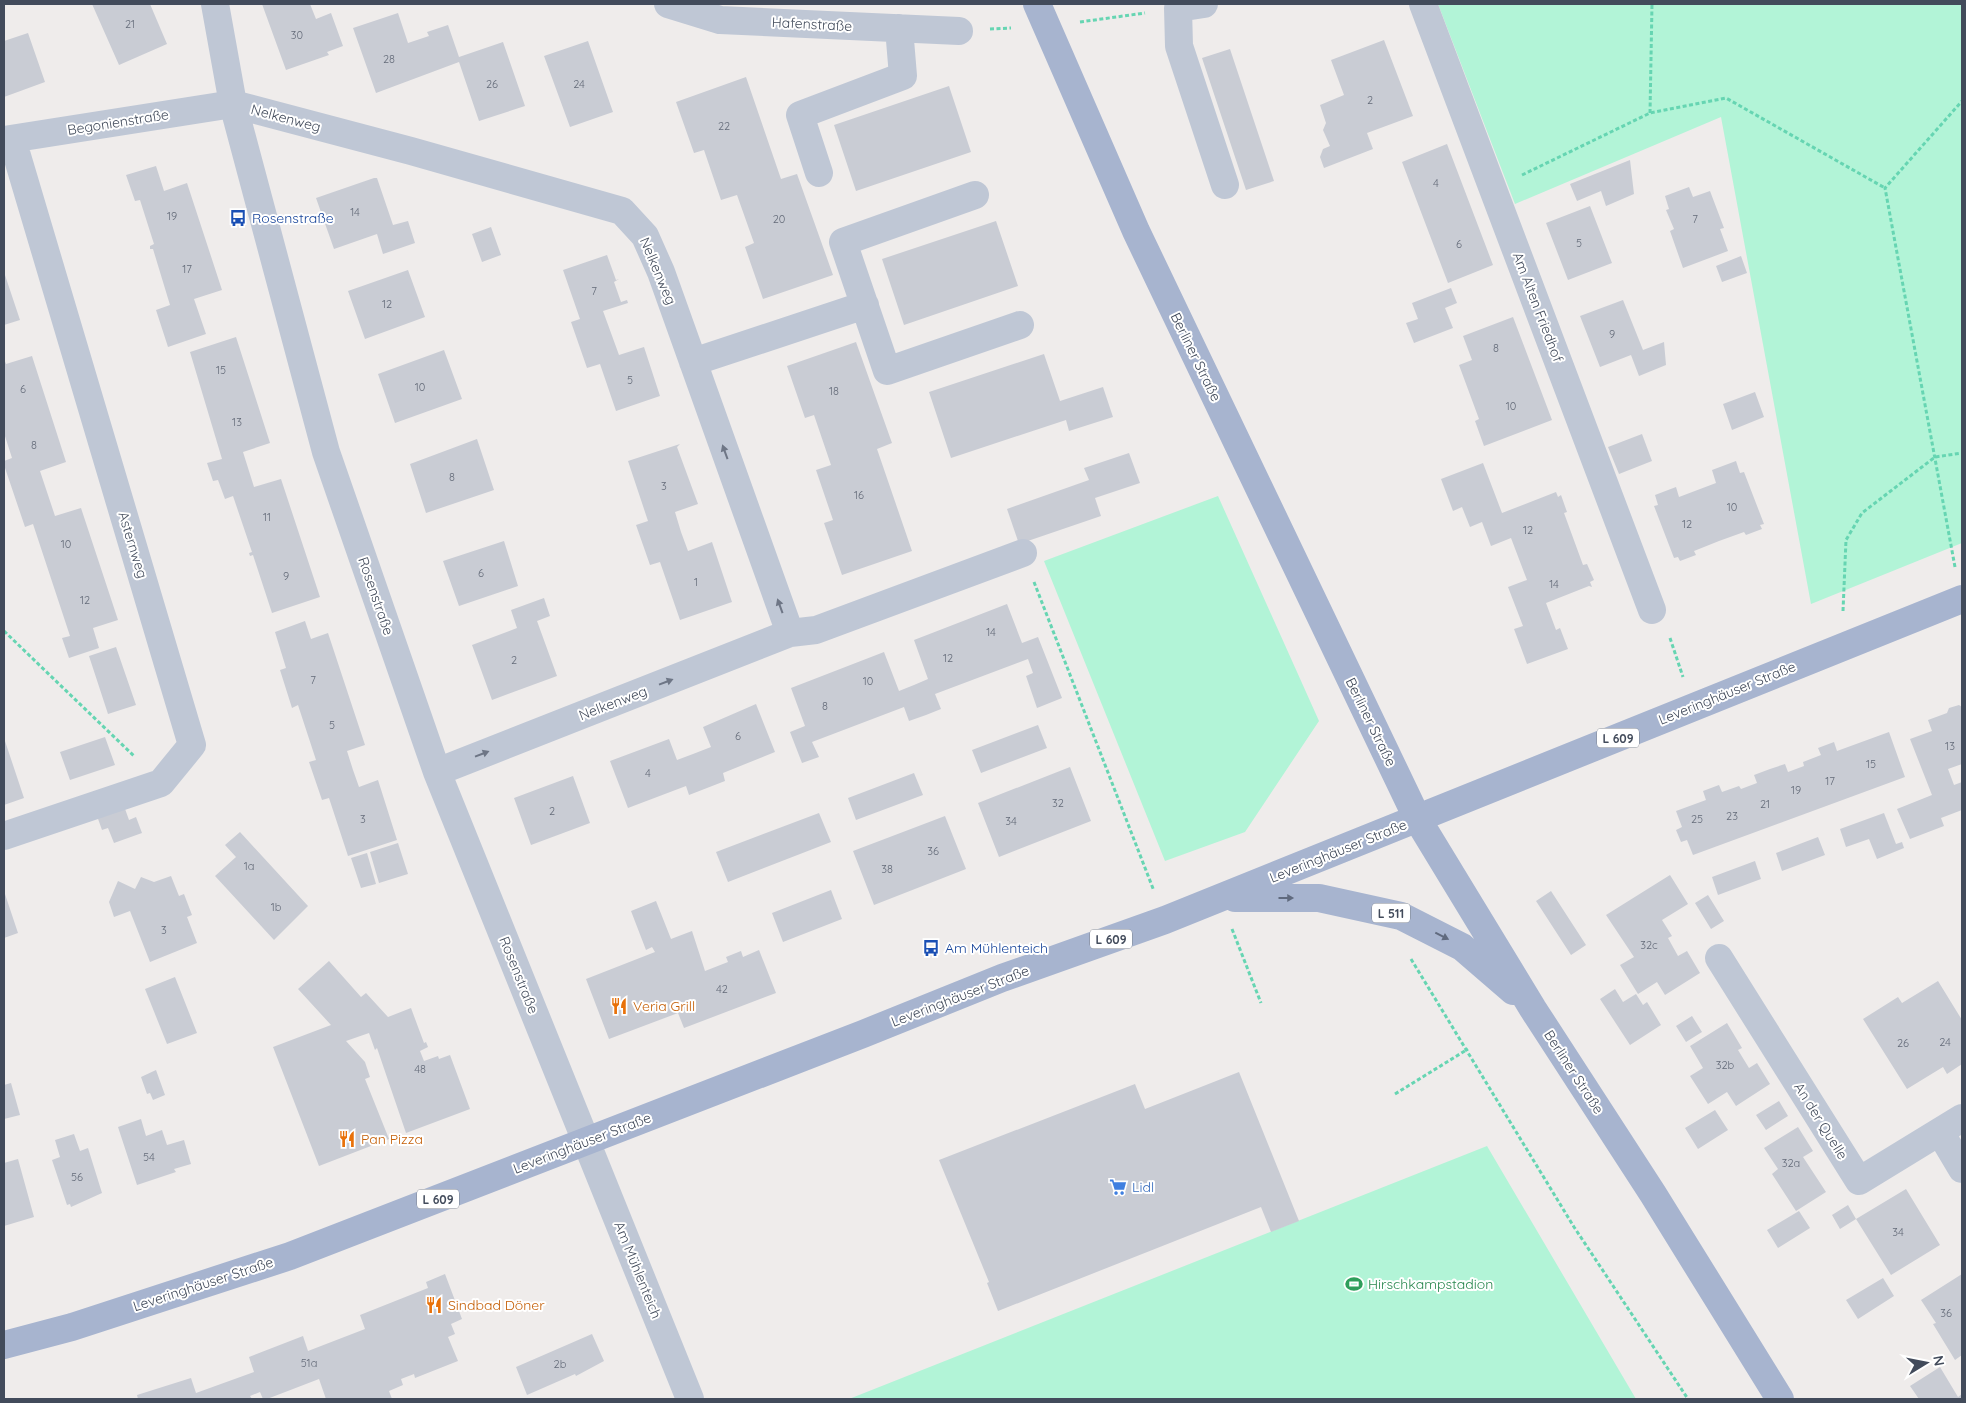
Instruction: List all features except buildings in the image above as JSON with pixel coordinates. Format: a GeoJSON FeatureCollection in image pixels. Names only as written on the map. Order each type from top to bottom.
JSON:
{"type":"FeatureCollection","features":[{"type":"Feature","properties":{"kind":"main road","name":"Berliner Straße"},"geometry":{"type":"LineString","coordinates":[[1037,4],[1136,231],[1418,820],[1533,1009],[1653,1194],[1780,1399]]}},
{"type":"Feature","properties":{"kind":"main road","name":"Leveringhäuser Straße"},"geometry":{"type":"LineString","coordinates":[[4,1345],[72,1327],[290,1256],[863,1034],[944,1000],[1165,920],[1418,820],[1962,599]]}},
{"type":"Feature","properties":{"kind":"main road","name":"L 511"},"geometry":{"type":"LineString","coordinates":[[1220,898],[1319,898],[1402,916],[1462,947],[1533,1009]]}},
{"type":"Feature","properties":{"kind":"street","name":"Rosenstraße"},"geometry":{"type":"LineString","coordinates":[[215,4],[233,104],[326,452],[437,772],[585,1142]]}},
{"type":"Feature","properties":{"kind":"street","name":"Hafenstraße"},"geometry":{"type":"LineString","coordinates":[[668,4],[720,20],[959,31]]}},
{"type":"Feature","properties":{"kind":"street","name":"Am Alten Friedhof"},"geometry":{"type":"LineString","coordinates":[[1423,4],[1652,610]]}},
{"type":"Feature","properties":{"kind":"street"},"geometry":{"type":"LineString","coordinates":[[1191,6],[1179,46],[1225,185]]}},
{"type":"Feature","properties":{"kind":"street"},"geometry":{"type":"LineString","coordinates":[[819,173],[800,116],[903,76],[899,28]]}},
{"type":"Feature","properties":{"kind":"street","name":"Begonienstraße"},"geometry":{"type":"LineString","coordinates":[[8,140],[233,104]]}},
{"type":"Feature","properties":{"kind":"street","name":"Nelkenweg"},"geometry":{"type":"LineString","coordinates":[[233,104],[622,211],[646,236],[790,634]]}},
{"type":"Feature","properties":{"kind":"street","name":"Asternweg"},"geometry":{"type":"LineString","coordinates":[[8,140],[192,745],[161,782]]}},
{"type":"Feature","properties":{"kind":"street"},"geometry":{"type":"LineString","coordinates":[[975,195],[844,242],[865,305],[888,371],[1020,325]]}},
{"type":"Feature","properties":{"kind":"street"},"geometry":{"type":"LineString","coordinates":[[693,362],[865,305]]}},
{"type":"Feature","properties":{"kind":"street","name":"Nelkenweg"},"geometry":{"type":"LineString","coordinates":[[437,772],[790,634],[816,630],[1023,553]]}},
{"type":"Feature","properties":{"kind":"street"},"geometry":{"type":"LineString","coordinates":[[4,836],[161,782]]}},
{"type":"Feature","properties":{"kind":"street","name":"An der Quelle"},"geometry":{"type":"LineString","coordinates":[[1719,958],[1859,1181],[1951,1125]]}},
{"type":"Feature","properties":{"kind":"street"},"geometry":{"type":"LineString","coordinates":[[1951,1125],[1962,1169]]}},
{"type":"Feature","properties":{"kind":"street","name":"Am Mühlenteich"},"geometry":{"type":"LineString","coordinates":[[585,1142],[690,1399]]}},
{"type":"Feature","properties":{"kind":"path"},"geometry":{"type":"LineString","coordinates":[[1650,113],[1652,4]]}},
{"type":"Feature","properties":{"kind":"path"},"geometry":{"type":"LineString","coordinates":[[1493,189],[1650,113],[1726,98],[1885,188],[1962,599]]}},
{"type":"Feature","properties":{"kind":"path"},"geometry":{"type":"LineString","coordinates":[[1885,188],[1962,101]]}},
{"type":"Feature","properties":{"kind":"path"},"geometry":{"type":"LineString","coordinates":[[1841,647],[1846,540],[1862,513],[1935,457],[1962,453]]}},
{"type":"Feature","properties":{"kind":"path"},"geometry":{"type":"LineString","coordinates":[[1023,553],[1165,920]]}},
{"type":"Feature","properties":{"kind":"path"},"geometry":{"type":"LineString","coordinates":[[1652,610],[1668,635],[1693,707]]}},
{"type":"Feature","properties":{"kind":"path"},"geometry":{"type":"LineString","coordinates":[[4,631],[161,782]]}},
{"type":"Feature","properties":{"kind":"path"},"geometry":{"type":"LineString","coordinates":[[1220,898],[1261,1003]]}},
{"type":"Feature","properties":{"kind":"path"},"geometry":{"type":"LineString","coordinates":[[1409,956],[1468,1049],[1574,1227],[1688,1399]]}},
{"type":"Feature","properties":{"kind":"path"},"geometry":{"type":"LineString","coordinates":[[1395,1094],[1468,1049]]}},
{"type":"Feature","properties":{"kind":"green space"},"geometry":{"type":"Polygon","coordinates":[[[1438,4],[1962,4],[1962,543],[1811,604],[1721,117],[1515,204],[1438,4]]]}},
{"type":"Feature","properties":{"kind":"green space"},"geometry":{"type":"Polygon","coordinates":[[[1218,496],[1319,721],[1245,832],[1165,861],[1044,561],[1218,496]]]}},
{"type":"Feature","properties":{"kind":"green space","name":"Hirschkampstadion"},"geometry":{"type":"Polygon","coordinates":[[[1487,1146],[1636,1399],[849,1399],[1487,1146]]]}},
{"type":"Feature","properties":{"kind":"place","name":"Rosenstraße"},"geometry":{"type":"Point","coordinates":[238,218]}},
{"type":"Feature","properties":{"kind":"place","name":"Am Mühlenteich"},"geometry":{"type":"Point","coordinates":[931,948]}},
{"type":"Feature","properties":{"kind":"place","name":"Veria Grill"},"geometry":{"type":"Point","coordinates":[619,1006]}},
{"type":"Feature","properties":{"kind":"place","name":"Pan Pizza"},"geometry":{"type":"Point","coordinates":[347,1139]}},
{"type":"Feature","properties":{"kind":"place","name":"Lidl"},"geometry":{"type":"Point","coordinates":[1118,1187]}},
{"type":"Feature","properties":{"kind":"place","name":"Hirschkampstadion"},"geometry":{"type":"Point","coordinates":[1354,1284]}},
{"type":"Feature","properties":{"kind":"place","name":"Sindbad Döner"},"geometry":{"type":"Point","coordinates":[434,1305]}}]}
